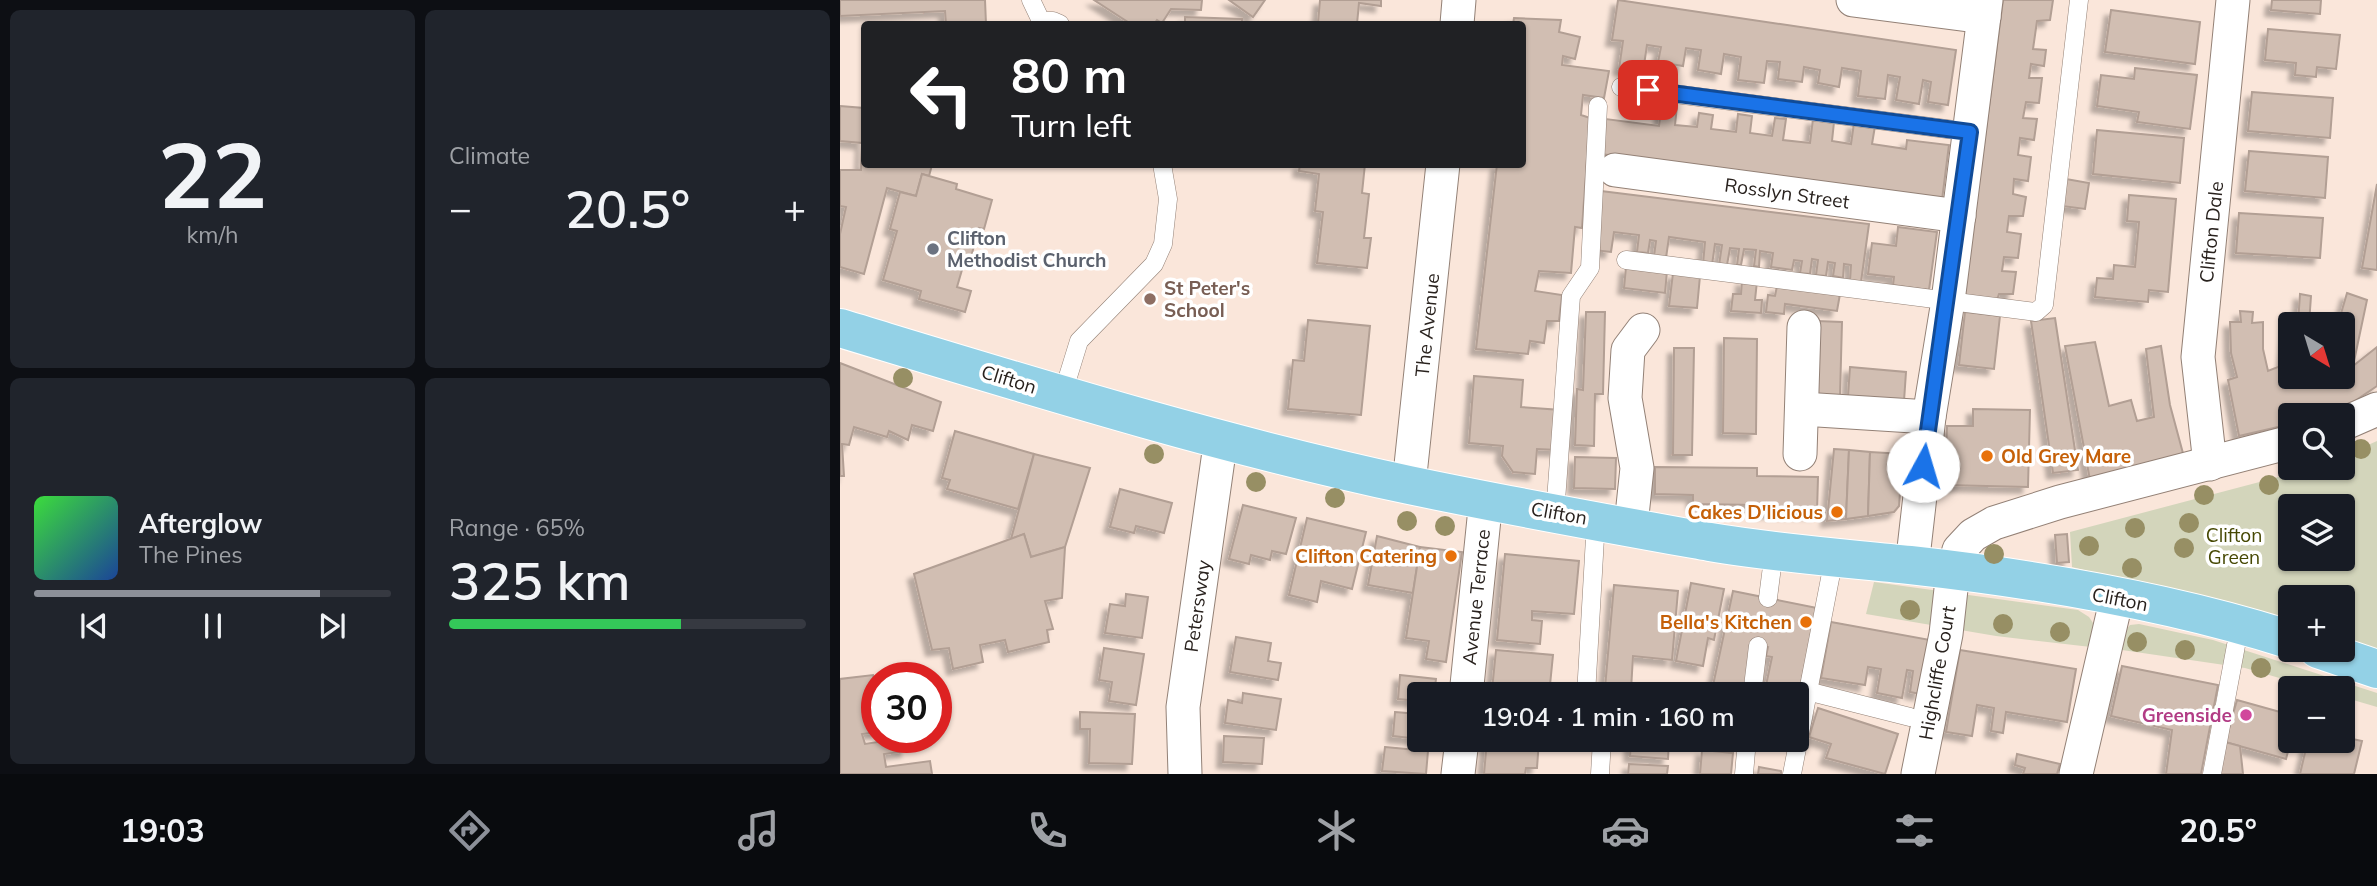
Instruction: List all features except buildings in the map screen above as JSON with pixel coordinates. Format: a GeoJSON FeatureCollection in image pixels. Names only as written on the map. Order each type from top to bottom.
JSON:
{"type":"FeatureCollection","features":[{"type":"Feature","properties":{"kind":"main road","name":"Clifton"},"geometry":{"type":"LineString","coordinates":[[840,328],[1062,396],[1409,484],[1555,514],[1774,551],[1953,571],[2117,597],[2240,624],[2278,636]]}},
{"type":"Feature","properties":{"kind":"main road"},"geometry":{"type":"LineString","coordinates":[[2355,661],[2377,668]]}},
{"type":"Feature","properties":{"kind":"street"},"geometry":{"type":"LineString","coordinates":[[1457,21],[1459,0]]}},
{"type":"Feature","properties":{"kind":"street"},"geometry":{"type":"LineString","coordinates":[[1853,0],[1985,8],[1948,301],[1928,416],[1912,566]]}},
{"type":"Feature","properties":{"kind":"street","name":"Clifton Dale"},"geometry":{"type":"LineString","coordinates":[[2210,464],[2199,357],[2233,0]]}},
{"type":"Feature","properties":{"kind":"street","name":"The Avenue"},"geometry":{"type":"LineString","coordinates":[[1409,484],[1443,168]]}},
{"type":"Feature","properties":{"kind":"street","name":"Rosslyn Street"},"geometry":{"type":"LineString","coordinates":[[1615,170],[1959,216]]}},
{"type":"Feature","properties":{"kind":"street"},"geometry":{"type":"LineString","coordinates":[[1800,454],[1804,327]]}},
{"type":"Feature","properties":{"kind":"street"},"geometry":{"type":"LineString","coordinates":[[1613,522],[1637,468],[1625,398],[1628,350],[1643,330]]}},
{"type":"Feature","properties":{"kind":"street"},"geometry":{"type":"LineString","coordinates":[[1802,409],[1928,416]]}},
{"type":"Feature","properties":{"kind":"street"},"geometry":{"type":"LineString","coordinates":[[2355,419],[2377,410]]}},
{"type":"Feature","properties":{"kind":"street","name":"Petersway"},"geometry":{"type":"LineString","coordinates":[[1185,774],[1182,707],[1221,438]]}},
{"type":"Feature","properties":{"kind":"street"},"geometry":{"type":"LineString","coordinates":[[1953,571],[1959,550],[1973,535],[1994,523],[2060,502],[2278,446]]}},
{"type":"Feature","properties":{"kind":"street","name":"Avenue Terrace"},"geometry":{"type":"LineString","coordinates":[[1467,682],[1486,499]]}},
{"type":"Feature","properties":{"kind":"street","name":"Highcliffe Court"},"geometry":{"type":"LineString","coordinates":[[1918,774],[1947,634],[1953,571]]}},
{"type":"Feature","properties":{"kind":"street"},"geometry":{"type":"LineString","coordinates":[[2076,774],[2117,597]]}},
{"type":"Feature","properties":{"kind":"street"},"geometry":{"type":"LineString","coordinates":[[1458,774],[1461,752]]}},
{"type":"Feature","properties":{"kind":"lane"},"geometry":{"type":"LineString","coordinates":[[1031,0],[1045,21]]}},
{"type":"Feature","properties":{"kind":"lane"},"geometry":{"type":"LineString","coordinates":[[1626,260],[2036,312],[2044,305],[2079,0]]}},
{"type":"Feature","properties":{"kind":"lane"},"geometry":{"type":"LineString","coordinates":[[1621,86],[1970,132]]}},
{"type":"Feature","properties":{"kind":"lane"},"geometry":{"type":"LineString","coordinates":[[1555,514],[1571,296],[1590,268],[1598,106]]}},
{"type":"Feature","properties":{"kind":"lane"},"geometry":{"type":"LineString","coordinates":[[1062,396],[1079,341],[1154,264],[1163,244],[1168,199],[1163,168]]}},
{"type":"Feature","properties":{"kind":"lane"},"geometry":{"type":"LineString","coordinates":[[1588,682],[1613,522]]}},
{"type":"Feature","properties":{"kind":"lane"},"geometry":{"type":"LineString","coordinates":[[1768,598],[1774,551]]}},
{"type":"Feature","properties":{"kind":"lane"},"geometry":{"type":"LineString","coordinates":[[1809,682],[1834,558]]}},
{"type":"Feature","properties":{"kind":"lane"},"geometry":{"type":"LineString","coordinates":[[2212,774],[2240,624]]}},
{"type":"Feature","properties":{"kind":"lane"},"geometry":{"type":"LineString","coordinates":[[1754,682],[1758,646]]}},
{"type":"Feature","properties":{"kind":"lane"},"geometry":{"type":"LineString","coordinates":[[1809,692],[1910,717]]}},
{"type":"Feature","properties":{"kind":"lane"},"geometry":{"type":"LineString","coordinates":[[1600,774],[1601,752]]}},
{"type":"Feature","properties":{"kind":"lane"},"geometry":{"type":"LineString","coordinates":[[1744,774],[1746,752]]}},
{"type":"Feature","properties":{"kind":"lane"},"geometry":{"type":"LineString","coordinates":[[1792,774],[1796,752]]}},
{"type":"Feature","properties":{"kind":"green space","name":"Clifton Green"},"geometry":{"type":"Polygon","coordinates":[[[2377,441],[2377,649],[2355,642],[2355,585],[2278,585],[2278,619],[2072,567],[2070,532],[2278,477],[2278,480],[2355,480],[2355,451],[2377,441]]]}},
{"type":"Feature","properties":{"kind":"green space"},"geometry":{"type":"Polygon","coordinates":[[[1874,582],[2078,610],[2089,617],[2095,626],[2091,647],[1996,636],[1866,614],[1874,582]]]}},
{"type":"Feature","properties":{"kind":"green space"},"geometry":{"type":"Polygon","coordinates":[[[2139,624],[2213,640],[2324,676],[2278,678],[2245,668],[2122,650],[2126,630],[2130,625],[2139,624]]]}},
{"type":"Feature","properties":{"kind":"green space"},"geometry":{"type":"Polygon","coordinates":[[[2355,686],[2377,693],[2377,707],[2355,701],[2355,686]]]}},
{"type":"Feature","properties":{"kind":"place","name":"Clifton Methodist Church"},"geometry":{"type":"Point","coordinates":[933,249]}},
{"type":"Feature","properties":{"kind":"place","name":"St Peter's School"},"geometry":{"type":"Point","coordinates":[1150,299]}},
{"type":"Feature","properties":{"kind":"place","name":"Old Grey Mare"},"geometry":{"type":"Point","coordinates":[1987,456]}},
{"type":"Feature","properties":{"kind":"place","name":"Cakes D'licious"},"geometry":{"type":"Point","coordinates":[1837,512]}},
{"type":"Feature","properties":{"kind":"place","name":"Clifton Catering"},"geometry":{"type":"Point","coordinates":[1451,556]}},
{"type":"Feature","properties":{"kind":"place","name":"Bella's Kitchen"},"geometry":{"type":"Point","coordinates":[1806,622]}},
{"type":"Feature","properties":{"kind":"place","name":"Greenside"},"geometry":{"type":"Point","coordinates":[2246,715]}},
{"type":"Feature","properties":{"kind":"route"},"geometry":{"type":"LineString","coordinates":[[1648,90],[1970,132],[1923,466]]}}]}
